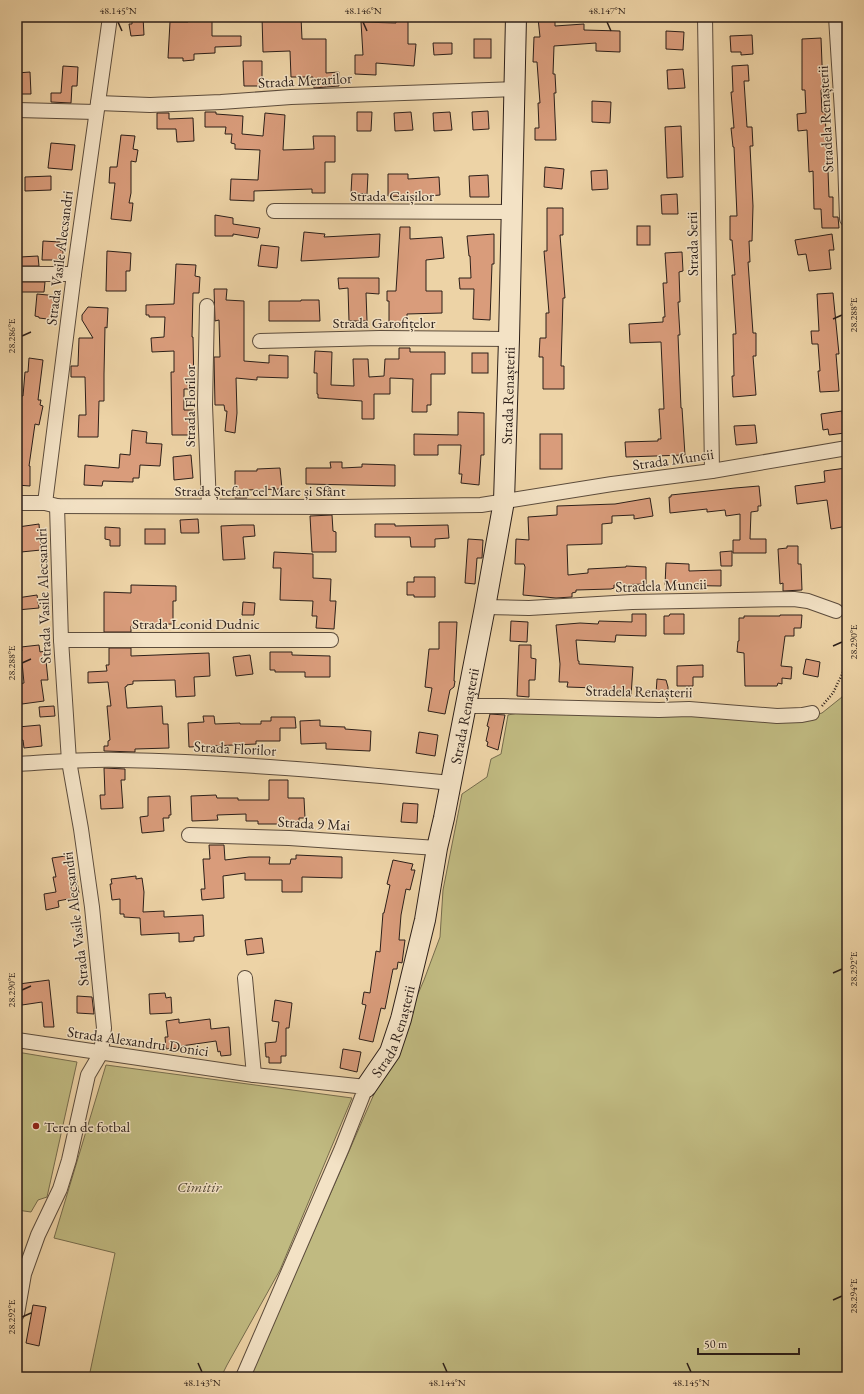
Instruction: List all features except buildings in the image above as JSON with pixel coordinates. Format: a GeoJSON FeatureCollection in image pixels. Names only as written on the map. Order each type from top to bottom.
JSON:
{"type":"FeatureCollection","features":[{"type":"Feature","properties":{"kind":"street","name":"Strada Vasile Alecsandri"},"geometry":{"type":"LineString","coordinates":[[17,1314],[24,1274],[38,1235],[60,1189],[69,1160],[88,1075],[101,1053],[104,1028],[92,907],[69,761],[51,505],[74,274],[110,17]]}},
{"type":"Feature","properties":{"kind":"street","name":"Strada Renașterii"},"geometry":{"type":"LineString","coordinates":[[243,1377],[342,1148],[366,1087],[390,1052],[401,1019],[425,920],[437,848],[466,706],[504,501],[516,17]]}},
{"type":"Feature","properties":{"kind":"street","name":"Strada Serii"},"geometry":{"type":"LineString","coordinates":[[705,17],[712,471]]}},
{"type":"Feature","properties":{"kind":"street","name":"Stradela Renașterii"},"geometry":{"type":"LineString","coordinates":[[836,17],[846,160],[847,219]]}},
{"type":"Feature","properties":{"kind":"street","name":"Strada Merarilor"},"geometry":{"type":"LineString","coordinates":[[17,110],[221,102],[291,97],[514,89]]}},
{"type":"Feature","properties":{"kind":"street","name":"Strada Caișilor"},"geometry":{"type":"LineString","coordinates":[[274,211],[511,212]]}},
{"type":"Feature","properties":{"kind":"street"},"geometry":{"type":"LineString","coordinates":[[17,274],[74,274]]}},
{"type":"Feature","properties":{"kind":"street","name":"Strada Florilor"},"geometry":{"type":"LineString","coordinates":[[207,306],[205,405],[208,506]]}},
{"type":"Feature","properties":{"kind":"street","name":"Strada Garofițelor"},"geometry":{"type":"LineString","coordinates":[[260,341],[380,338],[509,340]]}},
{"type":"Feature","properties":{"kind":"street","name":"Strada Muncii"},"geometry":{"type":"LineString","coordinates":[[504,501],[712,471],[847,448]]}},
{"type":"Feature","properties":{"kind":"street","name":"Strada Ștefan cel Mare și Sfânt"},"geometry":{"type":"LineString","coordinates":[[17,503],[51,505],[339,507],[481,505],[504,501]]}},
{"type":"Feature","properties":{"kind":"street","name":"Stradela Muncii"},"geometry":{"type":"LineString","coordinates":[[485,607],[528,608],[632,602],[794,599],[808,601],[836,610]]}},
{"type":"Feature","properties":{"kind":"street","name":"Strada Leonid Dudnic"},"geometry":{"type":"LineString","coordinates":[[61,640],[331,640]]}},
{"type":"Feature","properties":{"kind":"street","name":"Stradela Renașterii"},"geometry":{"type":"LineString","coordinates":[[466,706],[659,710],[690,708],[777,716],[812,713]]}},
{"type":"Feature","properties":{"kind":"street","name":"Strada Florilor"},"geometry":{"type":"LineString","coordinates":[[17,764],[119,760],[325,771],[451,783]]}},
{"type":"Feature","properties":{"kind":"street","name":"Strada 9 Mai"},"geometry":{"type":"LineString","coordinates":[[189,835],[289,838],[437,848]]}},
{"type":"Feature","properties":{"kind":"street"},"geometry":{"type":"LineString","coordinates":[[245,978],[254,1075]]}},
{"type":"Feature","properties":{"kind":"street","name":"Strada Alexandru Donici"},"geometry":{"type":"LineString","coordinates":[[17,1040],[254,1075],[366,1087]]}},
{"type":"Feature","properties":{"kind":"path"},"geometry":{"type":"LineString","coordinates":[[812,713],[822,706],[833,693],[847,664]]}},
{"type":"Feature","properties":{"kind":"green space"},"geometry":{"type":"Polygon","coordinates":[[[847,686],[847,1377],[250,1377],[424,980],[440,937],[443,890],[462,794],[487,777],[491,759],[501,754],[508,715],[518,713],[682,714],[795,720],[822,713],[842,697],[847,686]]]}},
{"type":"Feature","properties":{"kind":"green space"},"geometry":{"type":"Polygon","coordinates":[[[17,1052],[77,1062],[47,1197],[38,1200],[31,1212],[17,1210],[17,1052]]]}},
{"type":"Feature","properties":{"kind":"green space","name":"Cimitir"},"geometry":{"type":"Polygon","coordinates":[[[106,1065],[352,1098],[280,1270],[221,1377],[89,1377],[115,1253],[54,1238],[106,1065]]]}},
{"type":"Feature","properties":{"kind":"place","name":"Teren de fotbal"},"geometry":{"type":"Point","coordinates":[36,1126]}}]}
